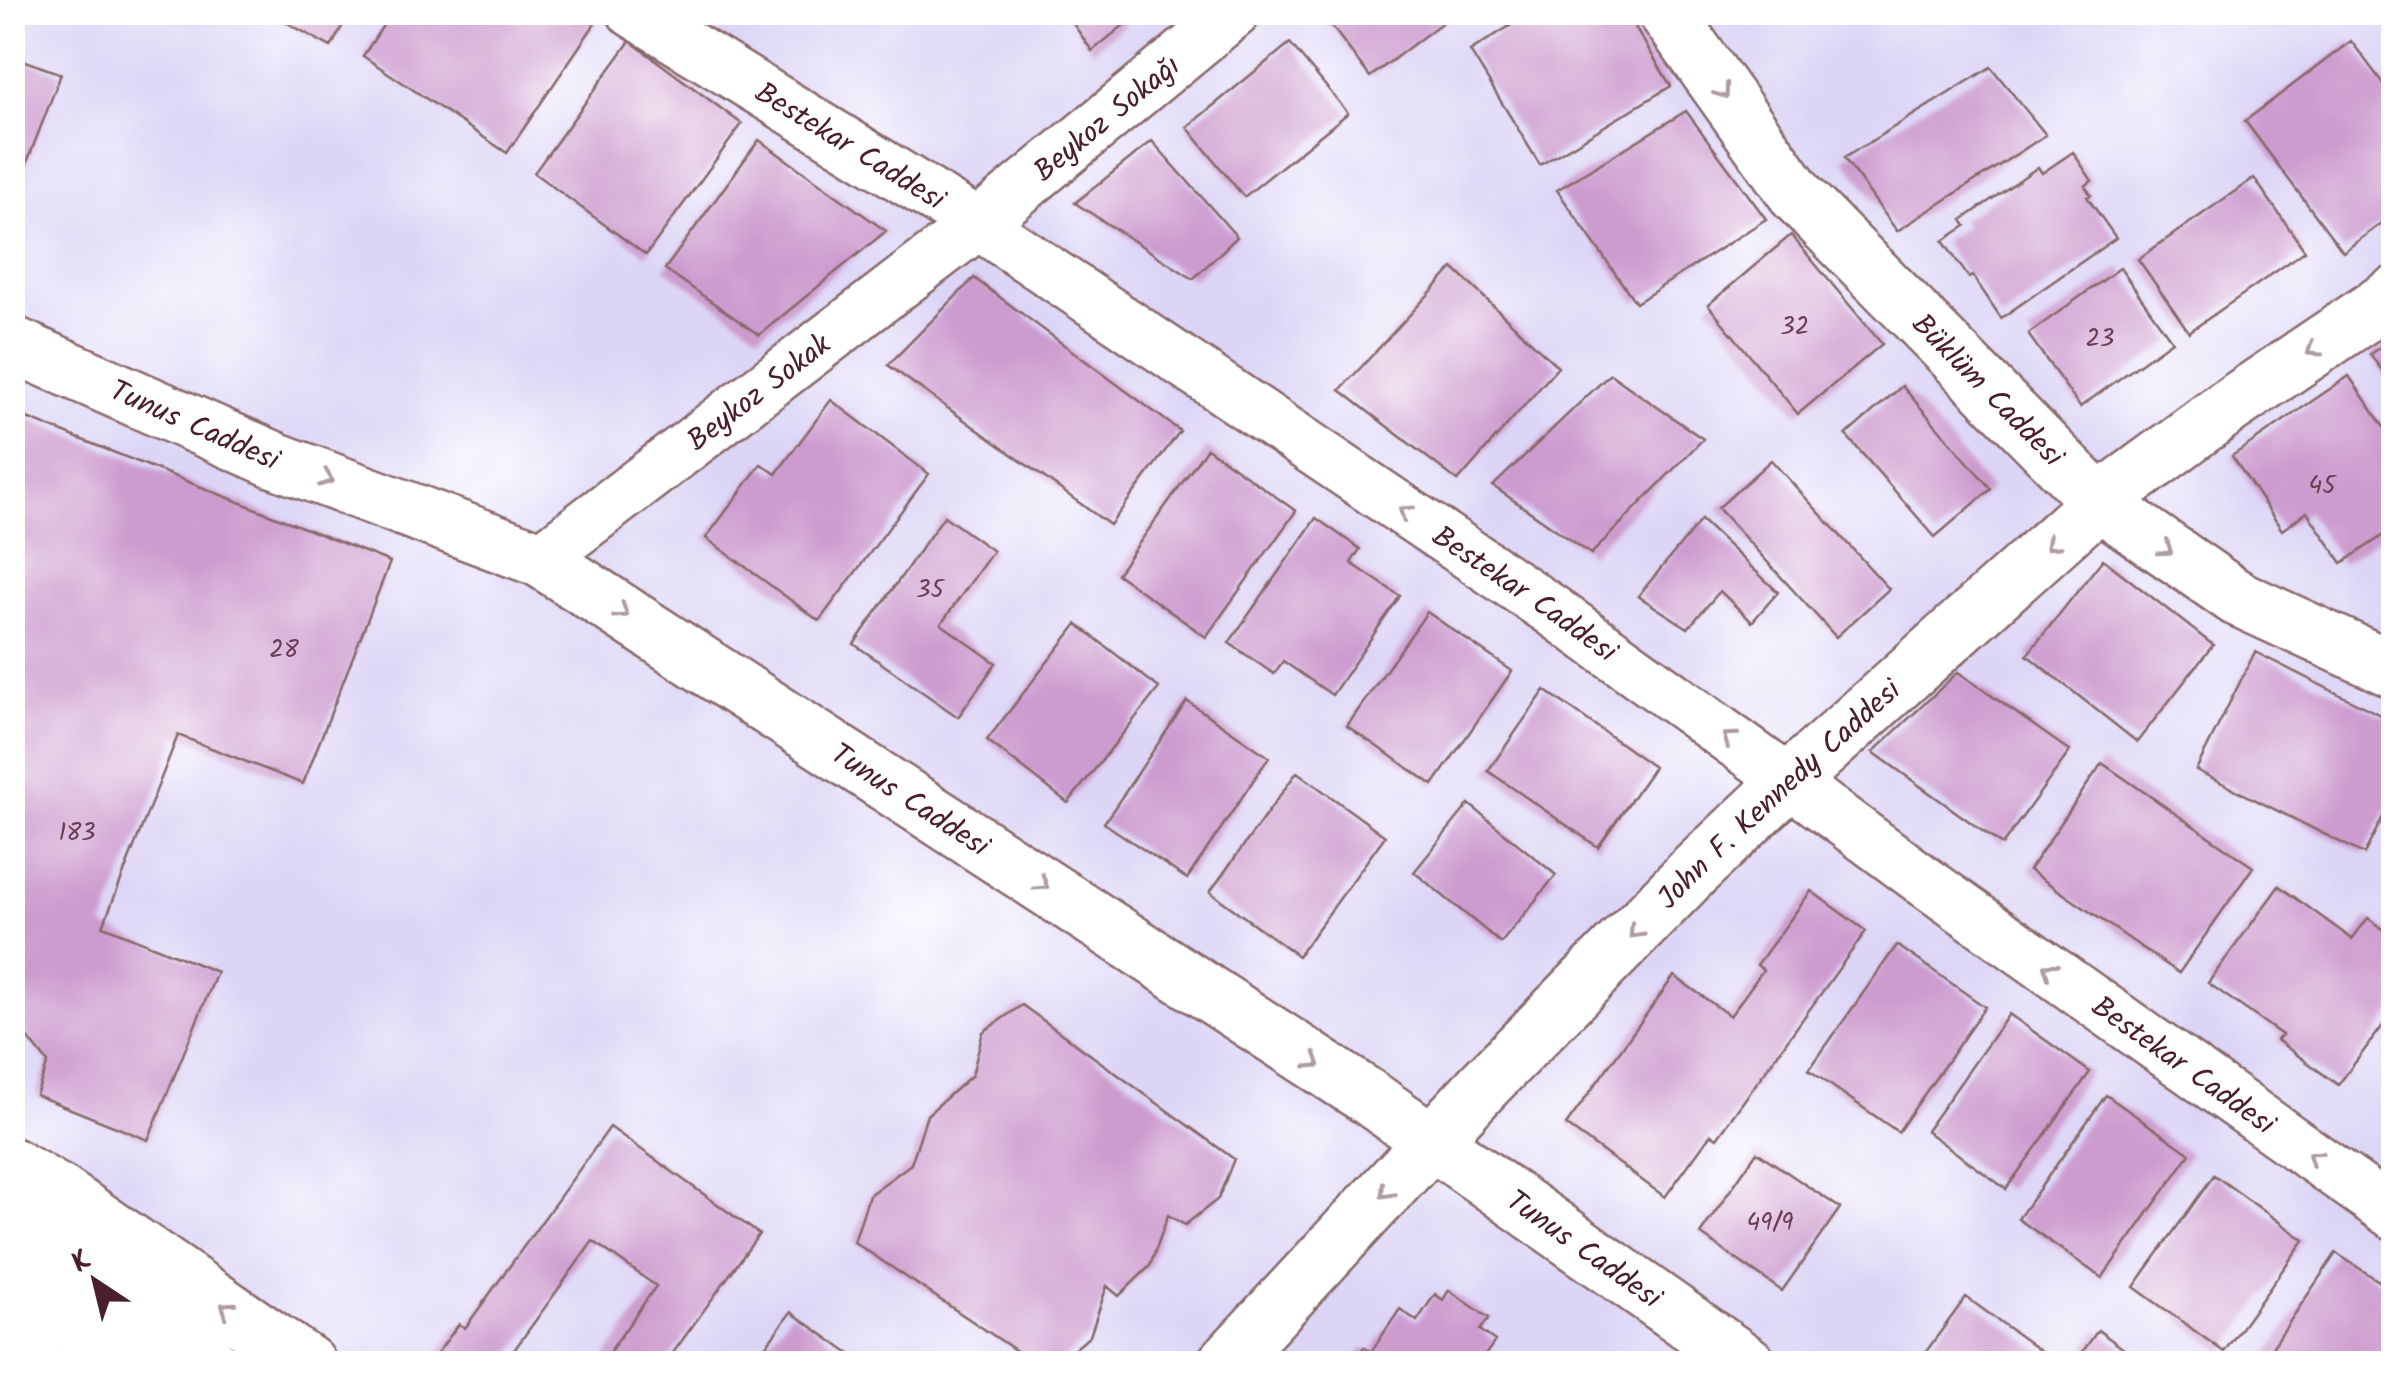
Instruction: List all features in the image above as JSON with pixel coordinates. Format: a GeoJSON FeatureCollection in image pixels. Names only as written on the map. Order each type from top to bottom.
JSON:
{"type":"FeatureCollection","features":[{"type":"Feature","properties":{"kind":"street","name":"Bestekar Caddesi"},"geometry":{"type":"LineString","coordinates":[[632,12],[978,224],[1550,609],[1936,890],[2394,1214]]}},
{"type":"Feature","properties":{"kind":"street","name":"Beykoz Sokağı"},"geometry":{"type":"LineString","coordinates":[[978,224],[1234,12]]}},
{"type":"Feature","properties":{"kind":"street","name":"Büklüm Caddesi"},"geometry":{"type":"LineString","coordinates":[[1666,12],[1798,196],[2099,502],[2237,598],[2394,670]]}},
{"type":"Feature","properties":{"kind":"street","name":"Beykoz Sokak"},"geometry":{"type":"LineString","coordinates":[[540,559],[978,224]]}},
{"type":"Feature","properties":{"kind":"street","name":"John F. Kennedy Caddesi"},"geometry":{"type":"LineString","coordinates":[[1226,1364],[1484,1086],[1789,780],[2099,502],[2228,406],[2394,296]]}},
{"type":"Feature","properties":{"kind":"street","name":"Tunus Caddesi"},"geometry":{"type":"LineString","coordinates":[[12,344],[275,460],[540,559],[1433,1141],[1748,1364]]}},
{"type":"Feature","properties":{"kind":"street"},"geometry":{"type":"LineString","coordinates":[[12,1166],[61,1194],[308,1364]]}},
{"type":"Feature","properties":{"kind":"street"},"geometry":{"type":"LineString","coordinates":[[12,1221],[211,1364]]}},
{"type":"Feature","properties":{"kind":"street"},"geometry":{"type":"LineString","coordinates":[[12,1284],[127,1364]]}},
{"type":"Feature","properties":{"kind":"street"},"geometry":{"type":"LineString","coordinates":[[12,1348],[36,1364]]}},
{"type":"Feature","properties":{"kind":"shaded area"},"geometry":{"type":"Polygon","coordinates":[[[12,13],[2393,13],[2393,1363],[36,1363],[12,1348],[12,13]]]}},
{"type":"Feature","properties":{"kind":"building"},"geometry":{"type":"Polygon","coordinates":[[[268,12],[350,12],[331,47],[268,12]]]}},
{"type":"Feature","properties":{"kind":"building"},"geometry":{"type":"Polygon","coordinates":[[[392,12],[581,12],[596,22],[507,153],[363,56],[392,12]]]}},
{"type":"Feature","properties":{"kind":"building"},"geometry":{"type":"Polygon","coordinates":[[[1065,12],[1140,12],[1092,51],[1065,12]]]}},
{"type":"Feature","properties":{"kind":"building"},"geometry":{"type":"Polygon","coordinates":[[[1321,12],[1456,12],[1370,77],[1321,12]]]}},
{"type":"Feature","properties":{"kind":"building"},"geometry":{"type":"Polygon","coordinates":[[[1532,12],[1626,12],[1671,86],[1540,165],[1470,51],[1532,12]]]}},
{"type":"Feature","properties":{"kind":"building"},"geometry":{"type":"Polygon","coordinates":[[[630,41],[742,124],[646,255],[534,173],[630,41]]]}},
{"type":"Feature","properties":{"kind":"building"},"geometry":{"type":"Polygon","coordinates":[[[2351,41],[2394,98],[2394,214],[2343,252],[2245,121],[2351,41]]]}},
{"type":"Feature","properties":{"kind":"building"},"geometry":{"type":"Polygon","coordinates":[[[1290,43],[1348,113],[1244,197],[1187,127],[1290,43]]]}},
{"type":"Feature","properties":{"kind":"building"},"geometry":{"type":"Polygon","coordinates":[[[12,56],[61,74],[13,199],[12,199],[12,56]]]}},
{"type":"Feature","properties":{"kind":"building"},"geometry":{"type":"Polygon","coordinates":[[[1991,67],[2046,135],[1897,231],[1844,158],[1991,67]]]}},
{"type":"Feature","properties":{"kind":"building"},"geometry":{"type":"Polygon","coordinates":[[[1686,111],[1766,219],[1636,303],[1557,190],[1686,111]]]}},
{"type":"Feature","properties":{"kind":"building"},"geometry":{"type":"Polygon","coordinates":[[[759,140],[886,231],[759,335],[665,269],[759,140]]]}},
{"type":"Feature","properties":{"kind":"building"},"geometry":{"type":"Polygon","coordinates":[[[1152,141],[1237,237],[1193,279],[1075,203],[1152,141]]]}},
{"type":"Feature","properties":{"kind":"building"},"geometry":{"type":"Polygon","coordinates":[[[2073,152],[2092,181],[2085,186],[2091,195],[2087,197],[2116,238],[2001,318],[1943,241],[1966,226],[1962,220],[2038,167],[2042,173],[2073,152]]]}},
{"type":"Feature","properties":{"kind":"building"},"geometry":{"type":"Polygon","coordinates":[[[2254,178],[2305,251],[2189,332],[2138,259],[2254,178]]]}},
{"type":"Feature","properties":{"kind":"building"},"geometry":{"type":"Polygon","coordinates":[[[1791,235],[1882,344],[1798,414],[1708,305],[1791,235]]]}},
{"type":"Feature","properties":{"kind":"building"},"geometry":{"type":"Polygon","coordinates":[[[1453,268],[1558,367],[1458,481],[1340,390],[1453,268]]]}},
{"type":"Feature","properties":{"kind":"building"},"geometry":{"type":"Polygon","coordinates":[[[2120,268],[2172,341],[2080,407],[2028,334],[2120,268]]]}},
{"type":"Feature","properties":{"kind":"building"},"geometry":{"type":"Polygon","coordinates":[[[974,278],[1180,431],[1110,525],[888,365],[974,278]]]}},
{"type":"Feature","properties":{"kind":"building"},"geometry":{"type":"Polygon","coordinates":[[[2394,337],[2394,387],[2370,354],[2394,337]]]}},
{"type":"Feature","properties":{"kind":"building"},"geometry":{"type":"Polygon","coordinates":[[[1610,374],[1703,439],[1591,554],[1493,486],[1610,374]]]}},
{"type":"Feature","properties":{"kind":"building"},"geometry":{"type":"Polygon","coordinates":[[[2349,376],[2394,442],[2394,528],[2342,563],[2307,512],[2282,530],[2232,456],[2349,376]]]}},
{"type":"Feature","properties":{"kind":"building"},"geometry":{"type":"Polygon","coordinates":[[[1902,386],[1991,489],[1935,537],[1846,435],[1902,386]]]}},
{"type":"Feature","properties":{"kind":"building"},"geometry":{"type":"Polygon","coordinates":[[[831,400],[929,474],[819,621],[706,538],[761,464],[776,474],[831,400]]]}},
{"type":"Feature","properties":{"kind":"building"},"geometry":{"type":"Polygon","coordinates":[[[12,412],[390,562],[303,784],[178,735],[103,926],[217,972],[148,1140],[36,1095],[48,1063],[12,1017],[12,412]]]}},
{"type":"Feature","properties":{"kind":"building"},"geometry":{"type":"Polygon","coordinates":[[[1207,448],[1296,511],[1206,637],[1117,574],[1207,448]]]}},
{"type":"Feature","properties":{"kind":"building"},"geometry":{"type":"Polygon","coordinates":[[[1771,460],[1889,589],[1836,637],[1718,508],[1771,460]]]}},
{"type":"Feature","properties":{"kind":"building"},"geometry":{"type":"Polygon","coordinates":[[[944,516],[993,551],[941,624],[996,663],[958,717],[854,644],[944,516]]]}},
{"type":"Feature","properties":{"kind":"building"},"geometry":{"type":"Polygon","coordinates":[[[1316,518],[1360,549],[1351,563],[1400,596],[1332,695],[1283,661],[1274,674],[1229,643],[1316,518]]]}},
{"type":"Feature","properties":{"kind":"building"},"geometry":{"type":"Polygon","coordinates":[[[1701,520],[1778,592],[1752,622],[1720,591],[1688,628],[1638,596],[1701,520]]]}},
{"type":"Feature","properties":{"kind":"building"},"geometry":{"type":"Polygon","coordinates":[[[2103,559],[2213,645],[2137,742],[2027,655],[2103,559]]]}},
{"type":"Feature","properties":{"kind":"building"},"geometry":{"type":"Polygon","coordinates":[[[1427,612],[1512,671],[1433,785],[1347,726],[1427,612]]]}},
{"type":"Feature","properties":{"kind":"building"},"geometry":{"type":"Polygon","coordinates":[[[1077,624],[1159,688],[1068,803],[987,740],[1077,624]]]}},
{"type":"Feature","properties":{"kind":"building"},"geometry":{"type":"Polygon","coordinates":[[[2255,652],[2394,722],[2394,795],[2364,854],[2196,770],[2255,652]]]}},
{"type":"Feature","properties":{"kind":"building"},"geometry":{"type":"Polygon","coordinates":[[[1958,672],[2070,751],[2002,845],[1873,752],[1958,672]]]}},
{"type":"Feature","properties":{"kind":"building"},"geometry":{"type":"Polygon","coordinates":[[[1545,690],[1654,767],[1598,847],[1488,771],[1545,690]]]}},
{"type":"Feature","properties":{"kind":"building"},"geometry":{"type":"Polygon","coordinates":[[[1187,701],[1269,757],[1187,879],[1104,823],[1187,701]]]}},
{"type":"Feature","properties":{"kind":"building"},"geometry":{"type":"Polygon","coordinates":[[[2102,763],[2253,867],[2179,973],[2029,870],[2102,763]]]}},
{"type":"Feature","properties":{"kind":"building"},"geometry":{"type":"Polygon","coordinates":[[[1297,772],[1385,836],[1298,956],[1210,892],[1297,772]]]}},
{"type":"Feature","properties":{"kind":"building"},"geometry":{"type":"Polygon","coordinates":[[[1469,804],[1556,875],[1501,943],[1414,872],[1469,804]]]}},
{"type":"Feature","properties":{"kind":"building"},"geometry":{"type":"Polygon","coordinates":[[[2279,886],[2352,939],[2368,918],[2394,937],[2394,1011],[2338,1085],[2277,1040],[2282,1035],[2208,983],[2279,886]]]}},
{"type":"Feature","properties":{"kind":"building"},"geometry":{"type":"Polygon","coordinates":[[[1811,891],[1866,931],[1717,1138],[1711,1134],[1665,1197],[1566,1125],[1674,976],[1730,1016],[1763,970],[1757,965],[1811,891]]]}},
{"type":"Feature","properties":{"kind":"building"},"geometry":{"type":"Polygon","coordinates":[[[1897,945],[1985,1007],[1898,1132],[1809,1070],[1897,945]]]}},
{"type":"Feature","properties":{"kind":"building"},"geometry":{"type":"Polygon","coordinates":[[[1022,1005],[1234,1159],[1218,1199],[1185,1225],[1168,1215],[1150,1266],[1119,1296],[1107,1286],[1090,1336],[1057,1364],[1036,1364],[854,1242],[869,1195],[911,1164],[927,1115],[972,1075],[983,1032],[1022,1005]]]}},
{"type":"Feature","properties":{"kind":"building"},"geometry":{"type":"Polygon","coordinates":[[[2009,1014],[2090,1072],[2006,1189],[1926,1131],[2009,1014]]]}},
{"type":"Feature","properties":{"kind":"building"},"geometry":{"type":"Polygon","coordinates":[[[2106,1095],[2190,1154],[2102,1278],[2018,1219],[2106,1095]]]}},
{"type":"Feature","properties":{"kind":"building"},"geometry":{"type":"Polygon","coordinates":[[[610,1127],[759,1234],[665,1364],[601,1364],[656,1286],[593,1241],[504,1364],[445,1364],[435,1356],[459,1324],[465,1328],[610,1127]]]}},
{"type":"Feature","properties":{"kind":"building"},"geometry":{"type":"Polygon","coordinates":[[[1757,1152],[1840,1208],[1782,1291],[1700,1234],[1757,1152]]]}},
{"type":"Feature","properties":{"kind":"building"},"geometry":{"type":"Polygon","coordinates":[[[2214,1175],[2304,1240],[2224,1352],[2134,1287],[2214,1175]]]}},
{"type":"Feature","properties":{"kind":"building"},"geometry":{"type":"Polygon","coordinates":[[[2336,1253],[2394,1291],[2394,1357],[2389,1364],[2261,1364],[2336,1253]]]}},
{"type":"Feature","properties":{"kind":"building"},"geometry":{"type":"Polygon","coordinates":[[[1449,1290],[1489,1318],[1480,1330],[1495,1341],[1479,1364],[1352,1364],[1364,1347],[1371,1352],[1400,1309],[1417,1321],[1435,1294],[1443,1300],[1449,1290]]]}},
{"type":"Feature","properties":{"kind":"building"},"geometry":{"type":"Polygon","coordinates":[[[1966,1297],[2046,1355],[2040,1364],[1917,1364],[1966,1297]]]}},
{"type":"Feature","properties":{"kind":"building"},"geometry":{"type":"Polygon","coordinates":[[[791,1312],[864,1364],[752,1364],[791,1312]]]}},
{"type":"Feature","properties":{"kind":"building"},"geometry":{"type":"Polygon","coordinates":[[[2098,1330],[2144,1364],[2074,1364],[2098,1330]]]}}]}
